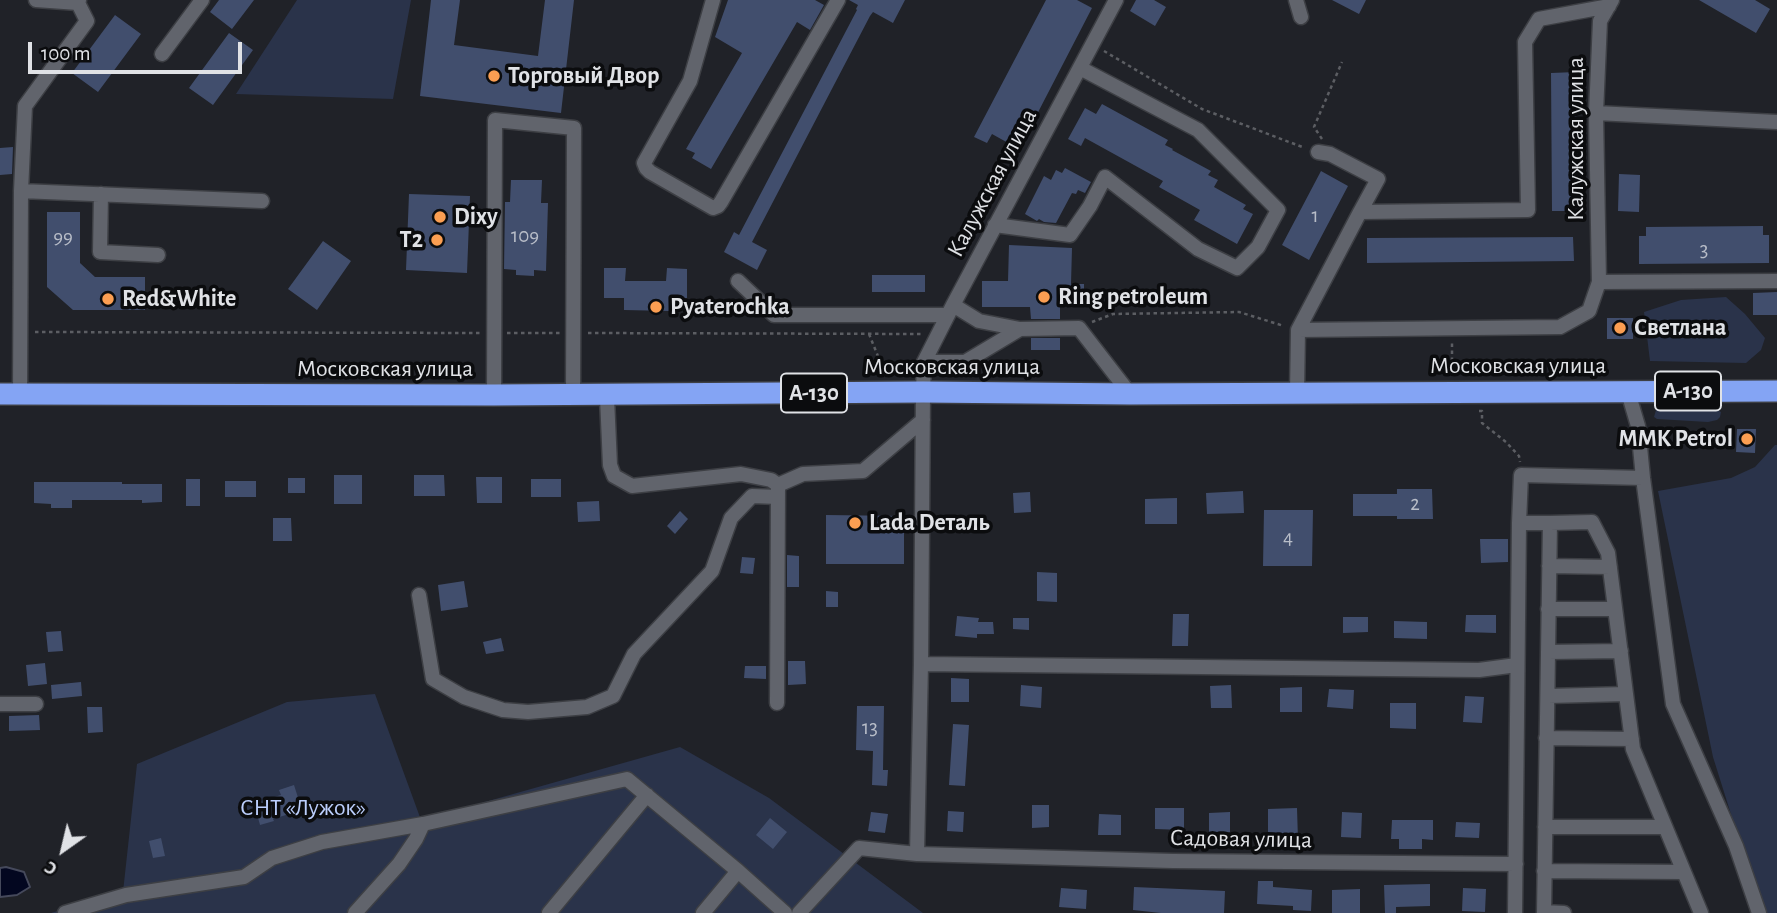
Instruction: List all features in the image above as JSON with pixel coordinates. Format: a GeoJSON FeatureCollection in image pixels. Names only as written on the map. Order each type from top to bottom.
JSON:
{"type":"FeatureCollection","features":[{"type":"Feature","properties":{"kind":"highway","name":"Московская улица"},"geometry":{"type":"LineString","coordinates":[[10,394],[1777,391]]}},
{"type":"Feature","properties":{"kind":"street"},"geometry":{"type":"LineString","coordinates":[[10,394],[21,332],[20,191],[25,106],[87,21],[79,1],[36,0]]}},
{"type":"Feature","properties":{"kind":"street"},"geometry":{"type":"LineString","coordinates":[[162,54],[202,0]]}},
{"type":"Feature","properties":{"kind":"street"},"geometry":{"type":"LineString","coordinates":[[713,0],[690,81],[644,163],[650,172],[713,208],[718,206],[838,0]]}},
{"type":"Feature","properties":{"kind":"street","name":"Калужская улица"},"geometry":{"type":"LineString","coordinates":[[917,854],[924,362],[1116,0]]}},
{"type":"Feature","properties":{"kind":"street"},"geometry":{"type":"LineString","coordinates":[[1296,0],[1301,17]]}},
{"type":"Feature","properties":{"kind":"street"},"geometry":{"type":"LineString","coordinates":[[1360,212],[1528,210],[1525,42],[1539,19],[1611,3]]}},
{"type":"Feature","properties":{"kind":"street","name":"Калужская улица"},"geometry":{"type":"LineString","coordinates":[[1599,282],[1596,113],[1600,21],[1611,3]]}},
{"type":"Feature","properties":{"kind":"street"},"geometry":{"type":"LineString","coordinates":[[996,225],[1070,234],[1090,206],[1105,177],[1198,249],[1237,268],[1258,247],[1278,210],[1198,130],[1080,68]]}},
{"type":"Feature","properties":{"kind":"street"},"geometry":{"type":"LineString","coordinates":[[1596,113],[1777,122]]}},
{"type":"Feature","properties":{"kind":"street"},"geometry":{"type":"LineString","coordinates":[[494,395],[495,120],[574,128],[573,395]]}},
{"type":"Feature","properties":{"kind":"street"},"geometry":{"type":"LineString","coordinates":[[1297,393],[1297,330],[1378,179],[1324,153]]}},
{"type":"Feature","properties":{"kind":"street"},"geometry":{"type":"LineString","coordinates":[[20,191],[262,201]]}},
{"type":"Feature","properties":{"kind":"street"},"geometry":{"type":"LineString","coordinates":[[101,194],[100,252],[158,256]]}},
{"type":"Feature","properties":{"kind":"street"},"geometry":{"type":"LineString","coordinates":[[738,281],[774,315],[950,310],[979,321],[1020,329],[1080,328],[1130,394]]}},
{"type":"Feature","properties":{"kind":"street"},"geometry":{"type":"LineString","coordinates":[[1297,330],[1560,327],[1589,311],[1599,282],[1777,281]]}},
{"type":"Feature","properties":{"kind":"street"},"geometry":{"type":"LineString","coordinates":[[924,362],[965,362],[1020,329]]}},
{"type":"Feature","properties":{"kind":"street"},"geometry":{"type":"LineString","coordinates":[[1628,392],[1639,426],[1643,478],[1673,704],[1736,846],[1759,913]]}},
{"type":"Feature","properties":{"kind":"street"},"geometry":{"type":"LineString","coordinates":[[607,398],[610,465],[614,476],[632,486],[741,474],[771,480],[778,491],[777,703]]}},
{"type":"Feature","properties":{"kind":"street"},"geometry":{"type":"LineString","coordinates":[[419,595],[433,679],[464,697],[503,710],[528,712],[587,707],[613,696],[634,654],[712,571],[731,518],[752,496],[778,491],[803,474],[863,471],[923,420]]}},
{"type":"Feature","properties":{"kind":"street"},"geometry":{"type":"LineString","coordinates":[[1516,913],[1521,475],[1643,478]]}},
{"type":"Feature","properties":{"kind":"street"},"geometry":{"type":"LineString","coordinates":[[1519,523],[1592,522],[1608,553],[1633,748],[1701,913]]}},
{"type":"Feature","properties":{"kind":"street"},"geometry":{"type":"LineString","coordinates":[[1550,523],[1544,913],[1564,913]]}},
{"type":"Feature","properties":{"kind":"street"},"geometry":{"type":"LineString","coordinates":[[1549,566],[1610,566]]}},
{"type":"Feature","properties":{"kind":"street"},"geometry":{"type":"LineString","coordinates":[[1548,609],[1615,609]]}},
{"type":"Feature","properties":{"kind":"street"},"geometry":{"type":"LineString","coordinates":[[1548,652],[1620,651]]}},
{"type":"Feature","properties":{"kind":"street"},"geometry":{"type":"LineString","coordinates":[[921,664],[1465,670],[1517,665]]}},
{"type":"Feature","properties":{"kind":"street"},"geometry":{"type":"LineString","coordinates":[[1548,696],[1626,694]]}},
{"type":"Feature","properties":{"kind":"street"},"geometry":{"type":"LineString","coordinates":[[0,704],[36,704]]}},
{"type":"Feature","properties":{"kind":"street"},"geometry":{"type":"LineString","coordinates":[[1546,738],[1632,739]]}},
{"type":"Feature","properties":{"kind":"street"},"geometry":{"type":"LineString","coordinates":[[65,913],[126,895],[244,877],[272,858],[321,842],[423,824],[627,779],[785,913]]}},
{"type":"Feature","properties":{"kind":"street"},"geometry":{"type":"LineString","coordinates":[[549,913],[647,795]]}},
{"type":"Feature","properties":{"kind":"street"},"geometry":{"type":"LineString","coordinates":[[355,913],[399,864],[423,824]]}},
{"type":"Feature","properties":{"kind":"street"},"geometry":{"type":"LineString","coordinates":[[1545,827],[1665,827]]}},
{"type":"Feature","properties":{"kind":"street","name":"Садовая улица"},"geometry":{"type":"LineString","coordinates":[[799,913],[859,848],[917,854],[1173,861],[1517,864]]}},
{"type":"Feature","properties":{"kind":"street"},"geometry":{"type":"LineString","coordinates":[[1544,871],[1684,872]]}},
{"type":"Feature","properties":{"kind":"street"},"geometry":{"type":"LineString","coordinates":[[703,913],[738,872]]}},
{"type":"Feature","properties":{"kind":"path"},"geometry":{"type":"LineString","coordinates":[[1093,44],[1202,109],[1324,153]]}},
{"type":"Feature","properties":{"kind":"path"},"geometry":{"type":"LineString","coordinates":[[1324,153],[1314,127],[1342,62]]}},
{"type":"Feature","properties":{"kind":"path"},"geometry":{"type":"LineString","coordinates":[[1080,328],[1112,314],[1239,313],[1297,330]]}},
{"type":"Feature","properties":{"kind":"path"},"geometry":{"type":"LineString","coordinates":[[21,332],[939,334]]}},
{"type":"Feature","properties":{"kind":"green space"},"geometry":{"type":"Polygon","coordinates":[[[297,0],[411,0],[393,99],[236,94],[297,0]]]}},
{"type":"Feature","properties":{"kind":"green space"},"geometry":{"type":"Polygon","coordinates":[[[1726,297],[1765,338],[1761,350],[1746,363],[1650,361],[1644,312],[1681,300],[1726,297]]]}},
{"type":"Feature","properties":{"kind":"green space"},"geometry":{"type":"Polygon","coordinates":[[[1713,408],[1721,412],[1720,417],[1708,422],[1654,417],[1656,410],[1713,408]]]}},
{"type":"Feature","properties":{"kind":"green space"},"geometry":{"type":"Polygon","coordinates":[[[1775,445],[1777,913],[1762,913],[1713,757],[1658,491],[1731,478],[1755,467],[1775,445]]]}},
{"type":"Feature","properties":{"kind":"green space","name":"СНТ «Лужок»"},"geometry":{"type":"Polygon","coordinates":[[[375,694],[421,820],[680,747],[769,798],[923,913],[51,913],[123,892],[137,764],[287,702],[375,694]]]}},
{"type":"Feature","properties":{"kind":"shaded area"},"geometry":{"type":"Polygon","coordinates":[[[0,868],[24,872],[30,887],[17,895],[0,897],[0,868]]]}},
{"type":"Feature","properties":{"kind":"building"},"geometry":{"type":"Polygon","coordinates":[[[219,0],[254,0],[232,29],[210,12],[219,0]]]}},
{"type":"Feature","properties":{"kind":"building","name":"Торговый Двор"},"geometry":{"type":"Polygon","coordinates":[[[431,0],[460,0],[454,45],[538,56],[545,0],[574,0],[561,113],[420,96],[431,0]]]}},
{"type":"Feature","properties":{"kind":"building"},"geometry":{"type":"Polygon","coordinates":[[[728,0],[815,0],[824,5],[810,30],[797,22],[711,169],[692,158],[695,153],[686,149],[742,53],[715,37],[728,0]]]}},
{"type":"Feature","properties":{"kind":"building"},"geometry":{"type":"Polygon","coordinates":[[[849,0],[905,0],[893,23],[873,12],[870,16],[752,242],[767,250],[757,270],[724,252],[734,232],[739,235],[857,10],[858,5],[849,0]]]}},
{"type":"Feature","properties":{"kind":"building"},"geometry":{"type":"Polygon","coordinates":[[[1046,0],[1077,0],[1092,8],[1019,149],[992,134],[987,143],[974,137],[1046,0]]]}},
{"type":"Feature","properties":{"kind":"building"},"geometry":{"type":"Polygon","coordinates":[[[1136,0],[1154,0],[1166,7],[1155,26],[1130,11],[1136,0]]]}},
{"type":"Feature","properties":{"kind":"building"},"geometry":{"type":"Polygon","coordinates":[[[1332,0],[1366,0],[1359,14],[1332,0]]]}},
{"type":"Feature","properties":{"kind":"building"},"geometry":{"type":"Polygon","coordinates":[[[1699,0],[1755,0],[1770,9],[1756,33],[1699,0]]]}},
{"type":"Feature","properties":{"kind":"building"},"geometry":{"type":"Polygon","coordinates":[[[115,15],[141,34],[98,92],[72,73],[115,15]]]}},
{"type":"Feature","properties":{"kind":"building"},"geometry":{"type":"Polygon","coordinates":[[[229,33],[253,50],[213,105],[189,88],[229,33]]]}},
{"type":"Feature","properties":{"kind":"building"},"geometry":{"type":"Polygon","coordinates":[[[1576,72],[1577,211],[1552,211],[1551,73],[1576,72]]]}},
{"type":"Feature","properties":{"kind":"building"},"geometry":{"type":"Polygon","coordinates":[[[1102,104],[1168,140],[1165,145],[1211,171],[1208,175],[1218,180],[1214,187],[1246,205],[1243,209],[1253,214],[1237,244],[1194,220],[1200,210],[1159,187],[1163,181],[1085,138],[1081,146],[1068,139],[1085,108],[1096,114],[1102,104]]]}},
{"type":"Feature","properties":{"kind":"building"},"geometry":{"type":"Polygon","coordinates":[[[13,147],[12,174],[0,175],[0,148],[13,147]]]}},
{"type":"Feature","properties":{"kind":"building"},"geometry":{"type":"Polygon","coordinates":[[[1065,168],[1091,182],[1085,193],[1078,190],[1076,194],[1072,193],[1056,223],[1039,219],[1037,221],[1025,214],[1044,176],[1051,180],[1056,170],[1062,173],[1065,168]]]}},
{"type":"Feature","properties":{"kind":"building"},"geometry":{"type":"Polygon","coordinates":[[[1321,171],[1348,186],[1309,260],[1282,245],[1321,171]]]}},
{"type":"Feature","properties":{"kind":"building"},"geometry":{"type":"Polygon","coordinates":[[[1619,174],[1640,175],[1639,212],[1618,211],[1619,174]]]}},
{"type":"Feature","properties":{"kind":"building"},"geometry":{"type":"Polygon","coordinates":[[[511,180],[542,180],[541,203],[548,203],[546,271],[534,270],[534,276],[516,275],[516,270],[504,269],[505,202],[510,202],[511,180]]]}},
{"type":"Feature","properties":{"kind":"building"},"geometry":{"type":"Polygon","coordinates":[[[409,194],[470,196],[467,273],[406,270],[409,194]]]}},
{"type":"Feature","properties":{"kind":"building"},"geometry":{"type":"Polygon","coordinates":[[[47,212],[80,212],[80,263],[95,277],[145,277],[145,310],[73,310],[47,287],[47,212]]]}},
{"type":"Feature","properties":{"kind":"building"},"geometry":{"type":"Polygon","coordinates":[[[1763,226],[1763,235],[1769,235],[1769,263],[1639,264],[1639,236],[1646,236],[1646,227],[1763,226]]]}},
{"type":"Feature","properties":{"kind":"building"},"geometry":{"type":"Polygon","coordinates":[[[1573,237],[1574,261],[1367,263],[1367,238],[1573,237]]]}},
{"type":"Feature","properties":{"kind":"building"},"geometry":{"type":"Polygon","coordinates":[[[323,241],[351,261],[317,310],[288,289],[323,241]]]}},
{"type":"Feature","properties":{"kind":"building"},"geometry":{"type":"Polygon","coordinates":[[[1009,245],[1072,248],[1071,284],[1084,284],[1084,305],[1060,305],[1060,319],[1031,319],[1030,307],[982,307],[982,281],[1008,281],[1009,245]]]}},
{"type":"Feature","properties":{"kind":"building"},"geometry":{"type":"Polygon","coordinates":[[[604,268],[626,268],[625,281],[666,281],[667,268],[687,269],[687,298],[669,298],[669,311],[624,310],[624,298],[604,298],[604,268]]]}},
{"type":"Feature","properties":{"kind":"building"},"geometry":{"type":"Polygon","coordinates":[[[872,275],[925,275],[925,292],[872,292],[872,275]]]}},
{"type":"Feature","properties":{"kind":"building"},"geometry":{"type":"Polygon","coordinates":[[[1777,292],[1777,315],[1753,315],[1753,293],[1777,292]]]}},
{"type":"Feature","properties":{"kind":"building","name":"Светлана"},"geometry":{"type":"Polygon","coordinates":[[[1607,318],[1633,318],[1633,339],[1607,339],[1607,318]]]}},
{"type":"Feature","properties":{"kind":"building"},"geometry":{"type":"Polygon","coordinates":[[[1031,338],[1060,338],[1060,350],[1031,350],[1031,338]]]}},
{"type":"Feature","properties":{"kind":"building"},"geometry":{"type":"Polygon","coordinates":[[[1737,429],[1756,429],[1755,453],[1736,452],[1737,429]]]}},
{"type":"Feature","properties":{"kind":"building"},"geometry":{"type":"Polygon","coordinates":[[[334,475],[362,475],[362,504],[334,504],[334,475]]]}},
{"type":"Feature","properties":{"kind":"building"},"geometry":{"type":"Polygon","coordinates":[[[414,475],[444,475],[445,496],[414,496],[414,475]]]}},
{"type":"Feature","properties":{"kind":"building"},"geometry":{"type":"Polygon","coordinates":[[[476,477],[502,477],[502,503],[477,503],[476,477]]]}},
{"type":"Feature","properties":{"kind":"building"},"geometry":{"type":"Polygon","coordinates":[[[288,478],[305,478],[305,493],[288,493],[288,478]]]}},
{"type":"Feature","properties":{"kind":"building"},"geometry":{"type":"Polygon","coordinates":[[[186,479],[200,479],[200,506],[186,506],[186,479]]]}},
{"type":"Feature","properties":{"kind":"building"},"geometry":{"type":"Polygon","coordinates":[[[531,479],[561,479],[561,497],[531,497],[531,479]]]}},
{"type":"Feature","properties":{"kind":"building"},"geometry":{"type":"Polygon","coordinates":[[[225,481],[256,481],[256,497],[225,497],[225,481]]]}},
{"type":"Feature","properties":{"kind":"building"},"geometry":{"type":"Polygon","coordinates":[[[34,482],[162,484],[162,502],[72,500],[72,508],[51,508],[51,504],[34,503],[34,482]]]}},
{"type":"Feature","properties":{"kind":"building"},"geometry":{"type":"Polygon","coordinates":[[[1397,489],[1432,489],[1433,519],[1353,516],[1353,494],[1397,494],[1397,489]]]}},
{"type":"Feature","properties":{"kind":"building"},"geometry":{"type":"Polygon","coordinates":[[[1243,491],[1244,513],[1207,514],[1206,493],[1243,491]]]}},
{"type":"Feature","properties":{"kind":"building"},"geometry":{"type":"Polygon","coordinates":[[[1030,492],[1031,512],[1014,513],[1013,493],[1030,492]]]}},
{"type":"Feature","properties":{"kind":"building"},"geometry":{"type":"Polygon","coordinates":[[[1177,498],[1177,524],[1145,524],[1145,499],[1177,498]]]}},
{"type":"Feature","properties":{"kind":"building"},"geometry":{"type":"Polygon","coordinates":[[[599,501],[600,521],[578,522],[577,502],[599,501]]]}},
{"type":"Feature","properties":{"kind":"building"},"geometry":{"type":"Polygon","coordinates":[[[1264,510],[1313,510],[1312,566],[1263,566],[1264,510]]]}},
{"type":"Feature","properties":{"kind":"building"},"geometry":{"type":"Polygon","coordinates":[[[680,511],[688,519],[675,534],[667,526],[680,511]]]}},
{"type":"Feature","properties":{"kind":"building"},"geometry":{"type":"Polygon","coordinates":[[[826,515],[904,516],[904,564],[826,564],[826,515]]]}},
{"type":"Feature","properties":{"kind":"building"},"geometry":{"type":"Polygon","coordinates":[[[273,518],[291,518],[292,541],[273,541],[273,518]]]}},
{"type":"Feature","properties":{"kind":"building"},"geometry":{"type":"Polygon","coordinates":[[[1480,539],[1508,539],[1508,562],[1481,563],[1480,539]]]}},
{"type":"Feature","properties":{"kind":"building"},"geometry":{"type":"Polygon","coordinates":[[[787,555],[799,556],[799,587],[787,587],[787,555]]]}},
{"type":"Feature","properties":{"kind":"building"},"geometry":{"type":"Polygon","coordinates":[[[742,557],[755,558],[753,574],[740,573],[742,557]]]}},
{"type":"Feature","properties":{"kind":"building"},"geometry":{"type":"Polygon","coordinates":[[[1037,572],[1057,573],[1057,602],[1037,601],[1037,572]]]}},
{"type":"Feature","properties":{"kind":"building"},"geometry":{"type":"Polygon","coordinates":[[[464,581],[468,607],[441,611],[438,585],[464,581]]]}},
{"type":"Feature","properties":{"kind":"building"},"geometry":{"type":"Polygon","coordinates":[[[826,591],[838,592],[838,607],[826,607],[826,591]]]}},
{"type":"Feature","properties":{"kind":"building"},"geometry":{"type":"Polygon","coordinates":[[[1173,614],[1189,614],[1188,646],[1172,646],[1173,614]]]}},
{"type":"Feature","properties":{"kind":"building"},"geometry":{"type":"Polygon","coordinates":[[[1466,615],[1496,615],[1496,633],[1465,632],[1466,615]]]}},
{"type":"Feature","properties":{"kind":"building"},"geometry":{"type":"Polygon","coordinates":[[[957,616],[979,618],[978,622],[993,622],[994,634],[977,634],[977,638],[955,636],[957,616]]]}},
{"type":"Feature","properties":{"kind":"building"},"geometry":{"type":"Polygon","coordinates":[[[1343,617],[1368,617],[1368,632],[1343,633],[1343,617]]]}},
{"type":"Feature","properties":{"kind":"building"},"geometry":{"type":"Polygon","coordinates":[[[1013,618],[1029,618],[1029,630],[1013,629],[1013,618]]]}},
{"type":"Feature","properties":{"kind":"building"},"geometry":{"type":"Polygon","coordinates":[[[1394,621],[1427,622],[1427,639],[1394,638],[1394,621]]]}},
{"type":"Feature","properties":{"kind":"building"},"geometry":{"type":"Polygon","coordinates":[[[61,631],[63,651],[48,652],[46,632],[61,631]]]}},
{"type":"Feature","properties":{"kind":"building"},"geometry":{"type":"Polygon","coordinates":[[[501,638],[504,651],[486,654],[483,642],[501,638]]]}},
{"type":"Feature","properties":{"kind":"building"},"geometry":{"type":"Polygon","coordinates":[[[788,661],[805,661],[806,684],[788,685],[788,661]]]}},
{"type":"Feature","properties":{"kind":"building"},"geometry":{"type":"Polygon","coordinates":[[[45,663],[47,684],[28,686],[26,665],[45,663]]]}},
{"type":"Feature","properties":{"kind":"building"},"geometry":{"type":"Polygon","coordinates":[[[745,666],[766,666],[766,679],[744,678],[745,666]]]}},
{"type":"Feature","properties":{"kind":"building"},"geometry":{"type":"Polygon","coordinates":[[[951,678],[969,679],[969,702],[951,702],[951,678]]]}},
{"type":"Feature","properties":{"kind":"building"},"geometry":{"type":"Polygon","coordinates":[[[81,682],[82,696],[52,699],[51,685],[81,682]]]}},
{"type":"Feature","properties":{"kind":"building"},"geometry":{"type":"Polygon","coordinates":[[[1021,685],[1042,687],[1041,708],[1020,706],[1021,685]]]}},
{"type":"Feature","properties":{"kind":"building"},"geometry":{"type":"Polygon","coordinates":[[[1231,685],[1232,708],[1211,708],[1210,686],[1231,685]]]}},
{"type":"Feature","properties":{"kind":"building"},"geometry":{"type":"Polygon","coordinates":[[[1302,687],[1302,712],[1280,712],[1280,688],[1302,687]]]}},
{"type":"Feature","properties":{"kind":"building"},"geometry":{"type":"Polygon","coordinates":[[[1329,689],[1354,690],[1353,709],[1327,707],[1329,689]]]}},
{"type":"Feature","properties":{"kind":"building"},"geometry":{"type":"Polygon","coordinates":[[[1465,696],[1484,697],[1482,723],[1463,722],[1465,696]]]}},
{"type":"Feature","properties":{"kind":"building"},"geometry":{"type":"Polygon","coordinates":[[[1390,703],[1416,703],[1416,729],[1390,728],[1390,703]]]}},
{"type":"Feature","properties":{"kind":"building"},"geometry":{"type":"Polygon","coordinates":[[[857,706],[884,706],[883,770],[888,770],[887,786],[872,785],[873,751],[856,750],[857,706]]]}},
{"type":"Feature","properties":{"kind":"building"},"geometry":{"type":"Polygon","coordinates":[[[87,707],[102,707],[103,732],[88,733],[87,707]]]}},
{"type":"Feature","properties":{"kind":"building"},"geometry":{"type":"Polygon","coordinates":[[[39,715],[40,730],[9,731],[9,716],[39,715]]]}},
{"type":"Feature","properties":{"kind":"building"},"geometry":{"type":"Polygon","coordinates":[[[953,724],[969,725],[965,786],[949,785],[953,724]]]}},
{"type":"Feature","properties":{"kind":"building"},"geometry":{"type":"Polygon","coordinates":[[[294,785],[302,810],[260,825],[254,803],[281,795],[279,790],[294,785]]]}},
{"type":"Feature","properties":{"kind":"building"},"geometry":{"type":"Polygon","coordinates":[[[1032,805],[1049,805],[1049,827],[1032,828],[1032,805]]]}},
{"type":"Feature","properties":{"kind":"building"},"geometry":{"type":"Polygon","coordinates":[[[1155,808],[1184,808],[1184,830],[1155,829],[1155,808]]]}},
{"type":"Feature","properties":{"kind":"building"},"geometry":{"type":"Polygon","coordinates":[[[1297,808],[1298,840],[1275,840],[1275,834],[1268,834],[1268,809],[1297,808]]]}},
{"type":"Feature","properties":{"kind":"building"},"geometry":{"type":"Polygon","coordinates":[[[948,811],[964,812],[963,832],[947,831],[948,811]]]}},
{"type":"Feature","properties":{"kind":"building"},"geometry":{"type":"Polygon","coordinates":[[[871,812],[888,814],[885,833],[868,831],[871,812]]]}},
{"type":"Feature","properties":{"kind":"building"},"geometry":{"type":"Polygon","coordinates":[[[1230,812],[1230,832],[1209,832],[1209,813],[1230,812]]]}},
{"type":"Feature","properties":{"kind":"building"},"geometry":{"type":"Polygon","coordinates":[[[1342,812],[1362,813],[1361,838],[1341,837],[1342,812]]]}},
{"type":"Feature","properties":{"kind":"building"},"geometry":{"type":"Polygon","coordinates":[[[1099,814],[1121,815],[1121,835],[1098,835],[1099,814]]]}},
{"type":"Feature","properties":{"kind":"building"},"geometry":{"type":"Polygon","coordinates":[[[770,818],[787,832],[773,849],[756,835],[770,818]]]}},
{"type":"Feature","properties":{"kind":"building"},"geometry":{"type":"Polygon","coordinates":[[[1392,820],[1433,820],[1433,840],[1422,839],[1422,849],[1399,849],[1399,839],[1391,839],[1392,820]]]}},
{"type":"Feature","properties":{"kind":"building"},"geometry":{"type":"Polygon","coordinates":[[[1456,822],[1480,823],[1479,838],[1455,837],[1456,822]]]}},
{"type":"Feature","properties":{"kind":"building"},"geometry":{"type":"Polygon","coordinates":[[[161,838],[165,856],[153,858],[149,841],[161,838]]]}},
{"type":"Feature","properties":{"kind":"building"},"geometry":{"type":"Polygon","coordinates":[[[1258,881],[1273,881],[1273,887],[1312,890],[1311,911],[1293,910],[1293,906],[1257,904],[1258,881]]]}},
{"type":"Feature","properties":{"kind":"building"},"geometry":{"type":"Polygon","coordinates":[[[1430,884],[1430,906],[1396,907],[1396,913],[1385,913],[1384,885],[1430,884]]]}},
{"type":"Feature","properties":{"kind":"building"},"geometry":{"type":"Polygon","coordinates":[[[1134,887],[1225,891],[1224,913],[1133,910],[1134,887]]]}},
{"type":"Feature","properties":{"kind":"building"},"geometry":{"type":"Polygon","coordinates":[[[1061,888],[1087,890],[1086,909],[1059,907],[1061,888]]]}},
{"type":"Feature","properties":{"kind":"building"},"geometry":{"type":"Polygon","coordinates":[[[1463,888],[1486,889],[1485,912],[1462,911],[1463,888]]]}},
{"type":"Feature","properties":{"kind":"building"},"geometry":{"type":"Polygon","coordinates":[[[1360,889],[1360,913],[1332,913],[1332,890],[1360,889]]]}},
{"type":"Feature","properties":{"kind":"place","name":"Торговый Двор"},"geometry":{"type":"Point","coordinates":[494,76]}},
{"type":"Feature","properties":{"kind":"place","name":"Dixy"},"geometry":{"type":"Point","coordinates":[440,217]}},
{"type":"Feature","properties":{"kind":"place","name":"T2"},"geometry":{"type":"Point","coordinates":[437,240]}},
{"type":"Feature","properties":{"kind":"place","name":"Ring petroleum"},"geometry":{"type":"Point","coordinates":[1044,297]}},
{"type":"Feature","properties":{"kind":"place","name":"Red&White"},"geometry":{"type":"Point","coordinates":[108,299]}},
{"type":"Feature","properties":{"kind":"place","name":"Pyaterochka"},"geometry":{"type":"Point","coordinates":[656,307]}},
{"type":"Feature","properties":{"kind":"place","name":"Светлана"},"geometry":{"type":"Point","coordinates":[1620,328]}},
{"type":"Feature","properties":{"kind":"place","name":"MMK Petrol"},"geometry":{"type":"Point","coordinates":[1747,439]}},
{"type":"Feature","properties":{"kind":"place","name":"Lada Dеталь"},"geometry":{"type":"Point","coordinates":[855,523]}}]}
